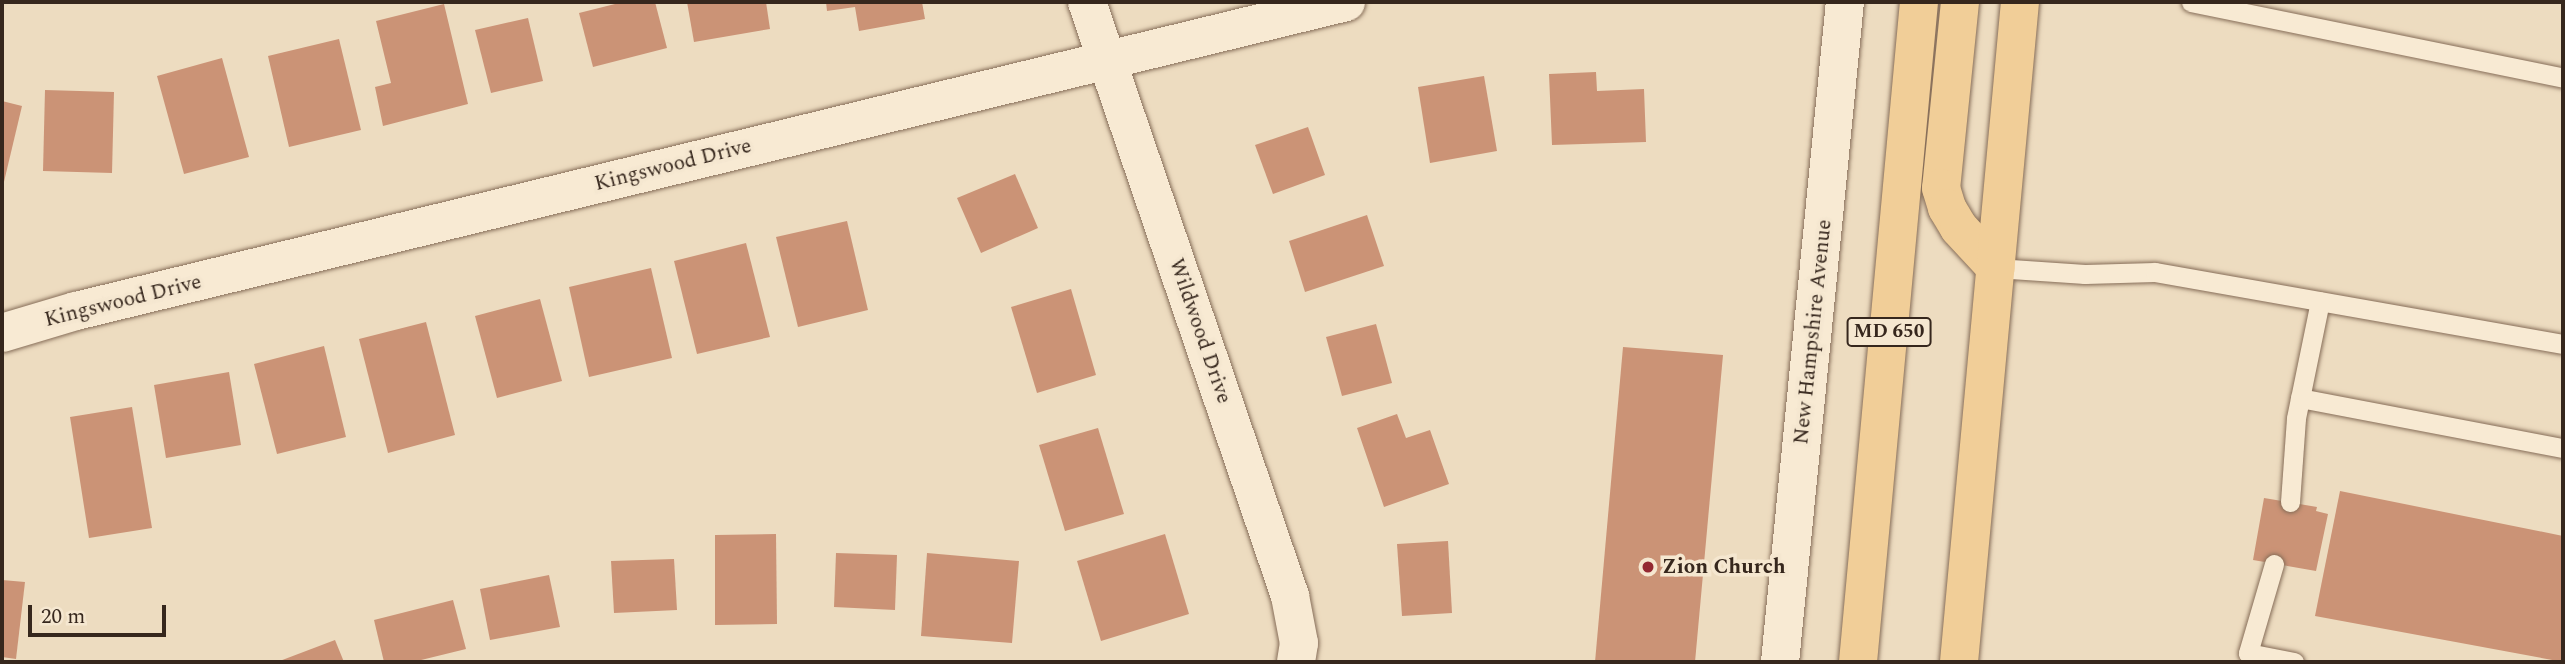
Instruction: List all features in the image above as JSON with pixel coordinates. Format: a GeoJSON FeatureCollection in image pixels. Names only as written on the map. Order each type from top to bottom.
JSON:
{"type":"FeatureCollection","features":[{"type":"Feature","properties":{"kind":"main road","name":"MD 650"},"geometry":{"type":"LineString","coordinates":[[1858,662],[1919,2]]}},
{"type":"Feature","properties":{"kind":"main road"},"geometry":{"type":"LineString","coordinates":[[1960,2],[1941,188],[1947,208],[1959,228],[1996,268]]}},
{"type":"Feature","properties":{"kind":"main road"},"geometry":{"type":"LineString","coordinates":[[1959,662],[2020,2]]}},
{"type":"Feature","properties":{"kind":"street","name":"Wildwood Drive"},"geometry":{"type":"LineString","coordinates":[[1087,2],[1290,596],[1300,643],[1296,662]]}},
{"type":"Feature","properties":{"kind":"street","name":"Kingswood Drive"},"geometry":{"type":"LineString","coordinates":[[2,333],[76,311],[1346,2]]}},
{"type":"Feature","properties":{"kind":"street","name":"New Hampshire Avenue"},"geometry":{"type":"LineString","coordinates":[[1780,662],[1845,2]]}},
{"type":"Feature","properties":{"kind":"lane"},"geometry":{"type":"LineString","coordinates":[[2191,2],[2563,78]]}},
{"type":"Feature","properties":{"kind":"lane"},"geometry":{"type":"LineString","coordinates":[[1996,268],[2085,274],[2155,272],[2563,344]]}},
{"type":"Feature","properties":{"kind":"lane"},"geometry":{"type":"LineString","coordinates":[[2290,502],[2300,398],[2320,300]]}},
{"type":"Feature","properties":{"kind":"lane"},"geometry":{"type":"LineString","coordinates":[[2300,398],[2563,448]]}},
{"type":"Feature","properties":{"kind":"lane"},"geometry":{"type":"LineString","coordinates":[[2274,564],[2247,658],[2294,662]]}},
{"type":"Feature","properties":{"kind":"building"},"geometry":{"type":"Polygon","coordinates":[[[623,2],[655,2],[667,48],[593,67],[579,13],[623,2]]]}},
{"type":"Feature","properties":{"kind":"building"},"geometry":{"type":"Polygon","coordinates":[[[687,2],[766,2],[770,29],[694,42],[687,2]]]}},
{"type":"Feature","properties":{"kind":"building"},"geometry":{"type":"Polygon","coordinates":[[[826,2],[922,2],[925,19],[859,31],[855,7],[827,11],[826,2]]]}},
{"type":"Feature","properties":{"kind":"building"},"geometry":{"type":"Polygon","coordinates":[[[444,4],[468,104],[383,126],[375,87],[391,83],[376,21],[444,4]]]}},
{"type":"Feature","properties":{"kind":"building"},"geometry":{"type":"Polygon","coordinates":[[[528,18],[543,81],[491,93],[475,30],[528,18]]]}},
{"type":"Feature","properties":{"kind":"building"},"geometry":{"type":"Polygon","coordinates":[[[339,39],[361,130],[289,147],[268,56],[339,39]]]}},
{"type":"Feature","properties":{"kind":"building"},"geometry":{"type":"Polygon","coordinates":[[[222,58],[249,157],[184,174],[157,76],[222,58]]]}},
{"type":"Feature","properties":{"kind":"building"},"geometry":{"type":"Polygon","coordinates":[[[1596,72],[1597,91],[1644,89],[1646,142],[1552,145],[1549,74],[1596,72]]]}},
{"type":"Feature","properties":{"kind":"building"},"geometry":{"type":"Polygon","coordinates":[[[1484,76],[1497,151],[1430,163],[1418,87],[1484,76]]]}},
{"type":"Feature","properties":{"kind":"building"},"geometry":{"type":"Polygon","coordinates":[[[45,90],[114,92],[112,173],[43,171],[45,90]]]}},
{"type":"Feature","properties":{"kind":"building"},"geometry":{"type":"Polygon","coordinates":[[[2,101],[22,106],[3,186],[2,186],[2,101]]]}},
{"type":"Feature","properties":{"kind":"building"},"geometry":{"type":"Polygon","coordinates":[[[1308,127],[1325,175],[1273,194],[1255,145],[1308,127]]]}},
{"type":"Feature","properties":{"kind":"building"},"geometry":{"type":"Polygon","coordinates":[[[1015,174],[1038,228],[981,253],[957,198],[1015,174]]]}},
{"type":"Feature","properties":{"kind":"building"},"geometry":{"type":"Polygon","coordinates":[[[1367,215],[1384,266],[1305,292],[1289,241],[1367,215]]]}},
{"type":"Feature","properties":{"kind":"building"},"geometry":{"type":"Polygon","coordinates":[[[847,221],[868,310],[798,327],[776,237],[847,221]]]}},
{"type":"Feature","properties":{"kind":"building"},"geometry":{"type":"Polygon","coordinates":[[[746,243],[770,337],[697,354],[674,261],[746,243]]]}},
{"type":"Feature","properties":{"kind":"building"},"geometry":{"type":"Polygon","coordinates":[[[651,268],[672,358],[589,377],[569,287],[651,268]]]}},
{"type":"Feature","properties":{"kind":"building"},"geometry":{"type":"Polygon","coordinates":[[[1071,289],[1096,375],[1037,393],[1011,307],[1071,289]]]}},
{"type":"Feature","properties":{"kind":"building"},"geometry":{"type":"Polygon","coordinates":[[[540,299],[562,381],[497,398],[475,316],[540,299]]]}},
{"type":"Feature","properties":{"kind":"building"},"geometry":{"type":"Polygon","coordinates":[[[426,322],[455,435],[388,453],[359,339],[426,322]]]}},
{"type":"Feature","properties":{"kind":"building"},"geometry":{"type":"Polygon","coordinates":[[[1376,324],[1392,383],[1342,396],[1326,337],[1376,324]]]}},
{"type":"Feature","properties":{"kind":"building"},"geometry":{"type":"Polygon","coordinates":[[[324,346],[346,437],[277,454],[254,364],[324,346]]]}},
{"type":"Feature","properties":{"kind":"building"},"geometry":{"type":"Polygon","coordinates":[[[1623,347],[1723,355],[1695,662],[1595,662],[1623,347]]]}},
{"type":"Feature","properties":{"kind":"building"},"geometry":{"type":"Polygon","coordinates":[[[229,372],[241,445],[166,458],[154,385],[229,372]]]}},
{"type":"Feature","properties":{"kind":"building"},"geometry":{"type":"Polygon","coordinates":[[[132,407],[152,528],[89,538],[70,417],[132,407]]]}},
{"type":"Feature","properties":{"kind":"building"},"geometry":{"type":"Polygon","coordinates":[[[1397,414],[1406,438],[1430,430],[1449,484],[1384,507],[1357,428],[1397,414]]]}},
{"type":"Feature","properties":{"kind":"building"},"geometry":{"type":"Polygon","coordinates":[[[1098,428],[1124,514],[1065,531],[1039,445],[1098,428]]]}},
{"type":"Feature","properties":{"kind":"building"},"geometry":{"type":"Polygon","coordinates":[[[2340,491],[2563,536],[2563,662],[2315,616],[2340,491]]]}},
{"type":"Feature","properties":{"kind":"building"},"geometry":{"type":"Polygon","coordinates":[[[2264,498],[2317,507],[2316,511],[2328,514],[2316,571],[2253,560],[2264,498]]]}},
{"type":"Feature","properties":{"kind":"building"},"geometry":{"type":"Polygon","coordinates":[[[776,534],[777,624],[715,625],[715,535],[776,534]]]}},
{"type":"Feature","properties":{"kind":"building"},"geometry":{"type":"Polygon","coordinates":[[[1165,534],[1189,614],[1101,641],[1077,561],[1165,534]]]}},
{"type":"Feature","properties":{"kind":"building"},"geometry":{"type":"Polygon","coordinates":[[[1448,541],[1452,613],[1402,616],[1397,544],[1448,541]]]}},
{"type":"Feature","properties":{"kind":"building"},"geometry":{"type":"Polygon","coordinates":[[[836,553],[897,555],[895,610],[834,607],[836,553]]]}},
{"type":"Feature","properties":{"kind":"building"},"geometry":{"type":"Polygon","coordinates":[[[927,553],[1019,561],[1012,643],[921,636],[927,553]]]}},
{"type":"Feature","properties":{"kind":"building"},"geometry":{"type":"Polygon","coordinates":[[[674,559],[677,610],[614,613],[611,561],[674,559]]]}},
{"type":"Feature","properties":{"kind":"building"},"geometry":{"type":"Polygon","coordinates":[[[549,575],[560,627],[490,640],[480,589],[549,575]]]}},
{"type":"Feature","properties":{"kind":"building"},"geometry":{"type":"Polygon","coordinates":[[[2,580],[25,582],[16,659],[2,657],[2,580]]]}},
{"type":"Feature","properties":{"kind":"building"},"geometry":{"type":"Polygon","coordinates":[[[453,600],[466,649],[413,662],[384,662],[374,620],[453,600]]]}},
{"type":"Feature","properties":{"kind":"building"},"geometry":{"type":"Polygon","coordinates":[[[335,640],[344,662],[277,662],[335,640]]]}},
{"type":"Feature","properties":{"kind":"place","name":"Zion Church"},"geometry":{"type":"Point","coordinates":[1648,567]}}]}
